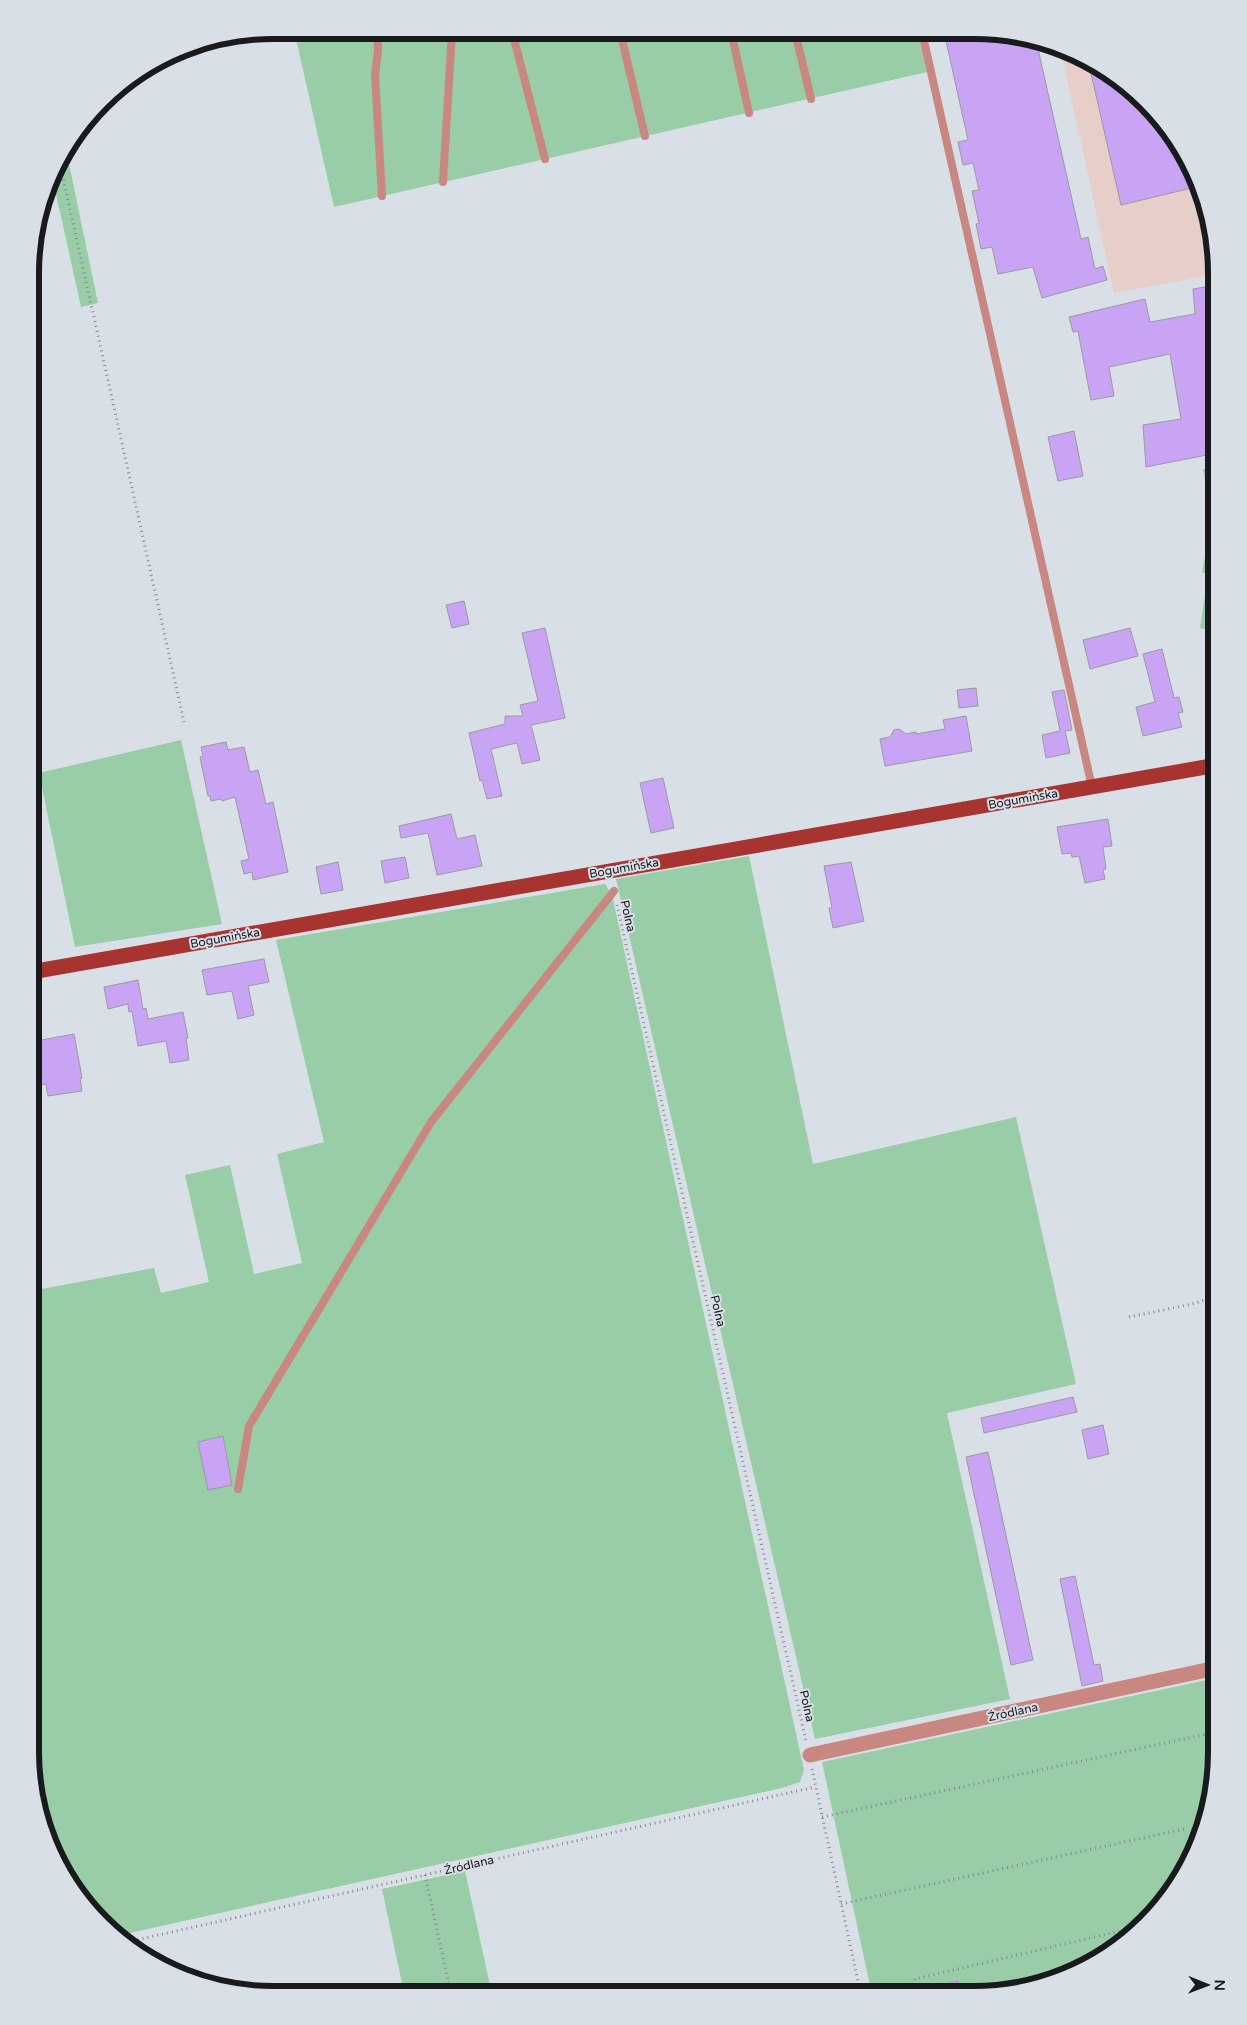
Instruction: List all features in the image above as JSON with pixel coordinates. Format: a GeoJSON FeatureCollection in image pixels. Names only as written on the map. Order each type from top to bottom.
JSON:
{"type":"FeatureCollection","features":[{"type":"Feature","properties":{"kind":"main road","name":"Bogumińska"},"geometry":{"type":"LineString","coordinates":[[39,971],[1208,768]]}},
{"type":"Feature","properties":{"kind":"street","name":"Źródlana"},"geometry":{"type":"LineString","coordinates":[[810,1755],[1208,1670]]}},
{"type":"Feature","properties":{"kind":"lane"},"geometry":{"type":"LineString","coordinates":[[377,39],[375,75],[382,196]]}},
{"type":"Feature","properties":{"kind":"lane"},"geometry":{"type":"LineString","coordinates":[[443,182],[451,39]]}},
{"type":"Feature","properties":{"kind":"lane"},"geometry":{"type":"LineString","coordinates":[[514,39],[545,159]]}},
{"type":"Feature","properties":{"kind":"lane"},"geometry":{"type":"LineString","coordinates":[[622,39],[645,136]]}},
{"type":"Feature","properties":{"kind":"lane"},"geometry":{"type":"LineString","coordinates":[[734,39],[750,113]]}},
{"type":"Feature","properties":{"kind":"lane"},"geometry":{"type":"LineString","coordinates":[[797,39],[811,99]]}},
{"type":"Feature","properties":{"kind":"lane"},"geometry":{"type":"LineString","coordinates":[[924,39],[1092,787]]}},
{"type":"Feature","properties":{"kind":"lane"},"geometry":{"type":"LineString","coordinates":[[238,1489],[249,1426],[431,1122],[614,891]]}},
{"type":"Feature","properties":{"kind":"path"},"geometry":{"type":"LineString","coordinates":[[62,172],[184,722]]}},
{"type":"Feature","properties":{"kind":"path","name":"Polna"},"geometry":{"type":"LineString","coordinates":[[614,891],[810,1755]]}},
{"type":"Feature","properties":{"kind":"path"},"geometry":{"type":"LineString","coordinates":[[1129,1317],[1208,1299]]}},
{"type":"Feature","properties":{"kind":"path"},"geometry":{"type":"LineString","coordinates":[[859,1986],[822,1817],[1208,1734]]}},
{"type":"Feature","properties":{"kind":"path","name":"Źródlana"},"geometry":{"type":"LineString","coordinates":[[134,1941],[815,1787],[822,1817]]}},
{"type":"Feature","properties":{"kind":"path"},"geometry":{"type":"LineString","coordinates":[[841,1904],[1184,1829]]}},
{"type":"Feature","properties":{"kind":"path"},"geometry":{"type":"LineString","coordinates":[[425,1875],[449,1986]]}},
{"type":"Feature","properties":{"kind":"path"},"geometry":{"type":"LineString","coordinates":[[916,1986],[915,1979],[1128,1929]]}},
{"type":"Feature","properties":{"kind":"shaded area"},"geometry":{"type":"Polygon","coordinates":[[[1062,56],[1091,70],[1117,87],[1140,107],[1160,130],[1184,169],[1196,197],[1204,227],[1208,257],[1208,276],[1114,293],[1062,56]]]}},
{"type":"Feature","properties":{"kind":"green space"},"geometry":{"type":"Polygon","coordinates":[[[296,39],[920,39],[927,72],[334,207],[296,39]]]}},
{"type":"Feature","properties":{"kind":"green space"},"geometry":{"type":"Polygon","coordinates":[[[68,159],[98,303],[81,307],[55,188],[68,159]]]}},
{"type":"Feature","properties":{"kind":"green space"},"geometry":{"type":"Polygon","coordinates":[[[1203,469],[1208,469],[1208,497],[1203,469]]]}},
{"type":"Feature","properties":{"kind":"green space"},"geometry":{"type":"Polygon","coordinates":[[[1208,540],[1208,575],[1202,572],[1208,540]]]}},
{"type":"Feature","properties":{"kind":"green space"},"geometry":{"type":"Polygon","coordinates":[[[1208,575],[1208,630],[1200,628],[1208,575]]]}},
{"type":"Feature","properties":{"kind":"green space"},"geometry":{"type":"Polygon","coordinates":[[[181,740],[222,924],[75,947],[39,773],[181,740]]]}},
{"type":"Feature","properties":{"kind":"green space"},"geometry":{"type":"Polygon","coordinates":[[[749,856],[813,1164],[1016,1117],[1076,1384],[947,1413],[1010,1699],[815,1739],[616,879],[749,856]]]}},
{"type":"Feature","properties":{"kind":"green space"},"geometry":{"type":"Polygon","coordinates":[[[605,884],[612,895],[804,1770],[800,1782],[782,1788],[125,1934],[97,1907],[70,1869],[51,1828],[43,1798],[39,1768],[39,1290],[154,1268],[161,1293],[209,1282],[185,1175],[230,1165],[254,1274],[302,1263],[277,1154],[324,1142],[276,940],[605,884]]]}},
{"type":"Feature","properties":{"kind":"green space"},"geometry":{"type":"Polygon","coordinates":[[[1208,1680],[1208,1768],[1204,1798],[1196,1828],[1184,1856],[1169,1882],[1140,1918],[1104,1947],[1078,1962],[1050,1974],[1020,1982],[990,1986],[870,1986],[822,1762],[1208,1680]]]}},
{"type":"Feature","properties":{"kind":"green space"},"geometry":{"type":"Polygon","coordinates":[[[465,1871],[490,1986],[403,1986],[382,1889],[465,1871]]]}},
{"type":"Feature","properties":{"kind":"building"},"geometry":{"type":"Polygon","coordinates":[[[946,39],[990,39],[1038,48],[1081,239],[1088,237],[1095,269],[1103,266],[1107,280],[1042,298],[1033,267],[998,274],[992,247],[981,249],[976,224],[979,223],[972,191],[979,190],[973,163],[963,165],[958,142],[968,140],[946,39]]]}},
{"type":"Feature","properties":{"kind":"building"},"geometry":{"type":"Polygon","coordinates":[[[1090,70],[1117,87],[1150,118],[1177,156],[1192,188],[1121,205],[1090,70]]]}},
{"type":"Feature","properties":{"kind":"building"},"geometry":{"type":"Polygon","coordinates":[[[1208,286],[1208,455],[1146,467],[1143,425],[1181,419],[1170,354],[1109,367],[1114,396],[1091,400],[1078,331],[1073,332],[1069,317],[1145,299],[1150,322],[1195,314],[1193,289],[1208,286]]]}},
{"type":"Feature","properties":{"kind":"building"},"geometry":{"type":"Polygon","coordinates":[[[1074,431],[1083,476],[1058,481],[1048,437],[1074,431]]]}},
{"type":"Feature","properties":{"kind":"building"},"geometry":{"type":"Polygon","coordinates":[[[464,601],[469,624],[452,628],[446,605],[464,601]]]}},
{"type":"Feature","properties":{"kind":"building"},"geometry":{"type":"Polygon","coordinates":[[[545,628],[565,718],[531,725],[540,760],[522,764],[517,743],[491,749],[502,796],[487,799],[482,780],[480,781],[469,733],[505,724],[505,716],[523,716],[520,705],[538,701],[522,633],[545,628]]]}},
{"type":"Feature","properties":{"kind":"building"},"geometry":{"type":"Polygon","coordinates":[[[1130,628],[1138,656],[1090,669],[1083,640],[1130,628]]]}},
{"type":"Feature","properties":{"kind":"building"},"geometry":{"type":"Polygon","coordinates":[[[1162,649],[1174,698],[1179,697],[1183,712],[1178,713],[1182,727],[1143,736],[1136,707],[1155,702],[1143,654],[1162,649]]]}},
{"type":"Feature","properties":{"kind":"building"},"geometry":{"type":"Polygon","coordinates":[[[976,688],[978,706],[959,708],[957,690],[976,688]]]}},
{"type":"Feature","properties":{"kind":"building"},"geometry":{"type":"Polygon","coordinates":[[[1064,690],[1072,730],[1065,731],[1070,753],[1046,758],[1042,735],[1060,731],[1052,692],[1064,690]]]}},
{"type":"Feature","properties":{"kind":"building"},"geometry":{"type":"Polygon","coordinates":[[[966,716],[972,751],[885,766],[880,739],[890,737],[894,730],[899,729],[906,734],[916,732],[916,734],[945,729],[943,720],[966,716]]]}},
{"type":"Feature","properties":{"kind":"building"},"geometry":{"type":"Polygon","coordinates":[[[226,742],[228,750],[244,747],[250,772],[258,770],[266,804],[273,802],[288,872],[253,880],[252,872],[244,874],[241,861],[249,859],[235,797],[222,801],[221,799],[211,801],[210,796],[208,796],[200,757],[203,756],[201,747],[226,742]]]}},
{"type":"Feature","properties":{"kind":"building"},"geometry":{"type":"Polygon","coordinates":[[[663,778],[674,828],[651,833],[640,783],[663,778]]]}},
{"type":"Feature","properties":{"kind":"building"},"geometry":{"type":"Polygon","coordinates":[[[451,814],[457,839],[475,835],[482,866],[437,875],[428,833],[401,838],[399,826],[451,814]]]}},
{"type":"Feature","properties":{"kind":"building"},"geometry":{"type":"Polygon","coordinates":[[[1108,819],[1112,846],[1103,847],[1106,869],[1103,870],[1105,879],[1085,883],[1079,856],[1072,857],[1071,853],[1062,854],[1057,827],[1108,819]]]}},
{"type":"Feature","properties":{"kind":"building"},"geometry":{"type":"Polygon","coordinates":[[[405,857],[409,878],[385,883],[381,861],[405,857]]]}},
{"type":"Feature","properties":{"kind":"building"},"geometry":{"type":"Polygon","coordinates":[[[338,862],[343,890],[321,894],[316,867],[338,862]]]}},
{"type":"Feature","properties":{"kind":"building"},"geometry":{"type":"Polygon","coordinates":[[[851,862],[864,921],[833,928],[829,908],[832,908],[824,866],[851,862]]]}},
{"type":"Feature","properties":{"kind":"building"},"geometry":{"type":"Polygon","coordinates":[[[264,959],[269,982],[248,986],[254,1015],[238,1019],[232,991],[207,995],[202,970],[264,959]]]}},
{"type":"Feature","properties":{"kind":"building"},"geometry":{"type":"Polygon","coordinates":[[[138,980],[143,1009],[146,1008],[148,1019],[183,1012],[188,1038],[186,1038],[189,1060],[170,1063],[166,1041],[138,1046],[132,1011],[129,1012],[128,1004],[108,1009],[104,987],[138,980]]]}},
{"type":"Feature","properties":{"kind":"building"},"geometry":{"type":"Polygon","coordinates":[[[74,1034],[82,1078],[80,1079],[82,1091],[48,1096],[46,1084],[39,1085],[39,1041],[74,1034]]]}},
{"type":"Feature","properties":{"kind":"building"},"geometry":{"type":"Polygon","coordinates":[[[1073,1397],[1077,1412],[984,1433],[981,1418],[1073,1397]]]}},
{"type":"Feature","properties":{"kind":"building"},"geometry":{"type":"Polygon","coordinates":[[[1103,1425],[1109,1454],[1088,1459],[1082,1430],[1103,1425]]]}},
{"type":"Feature","properties":{"kind":"building"},"geometry":{"type":"Polygon","coordinates":[[[223,1436],[232,1485],[208,1490],[198,1442],[223,1436]]]}},
{"type":"Feature","properties":{"kind":"building"},"geometry":{"type":"Polygon","coordinates":[[[988,1452],[1033,1660],[1011,1665],[966,1457],[988,1452]]]}},
{"type":"Feature","properties":{"kind":"building"},"geometry":{"type":"Polygon","coordinates":[[[1075,1576],[1094,1665],[1100,1664],[1103,1681],[1082,1686],[1060,1579],[1075,1576]]]}},
{"type":"Feature","properties":{"kind":"building"},"geometry":{"type":"Polygon","coordinates":[[[958,1981],[959,1986],[937,1986],[958,1981]]]}}]}
